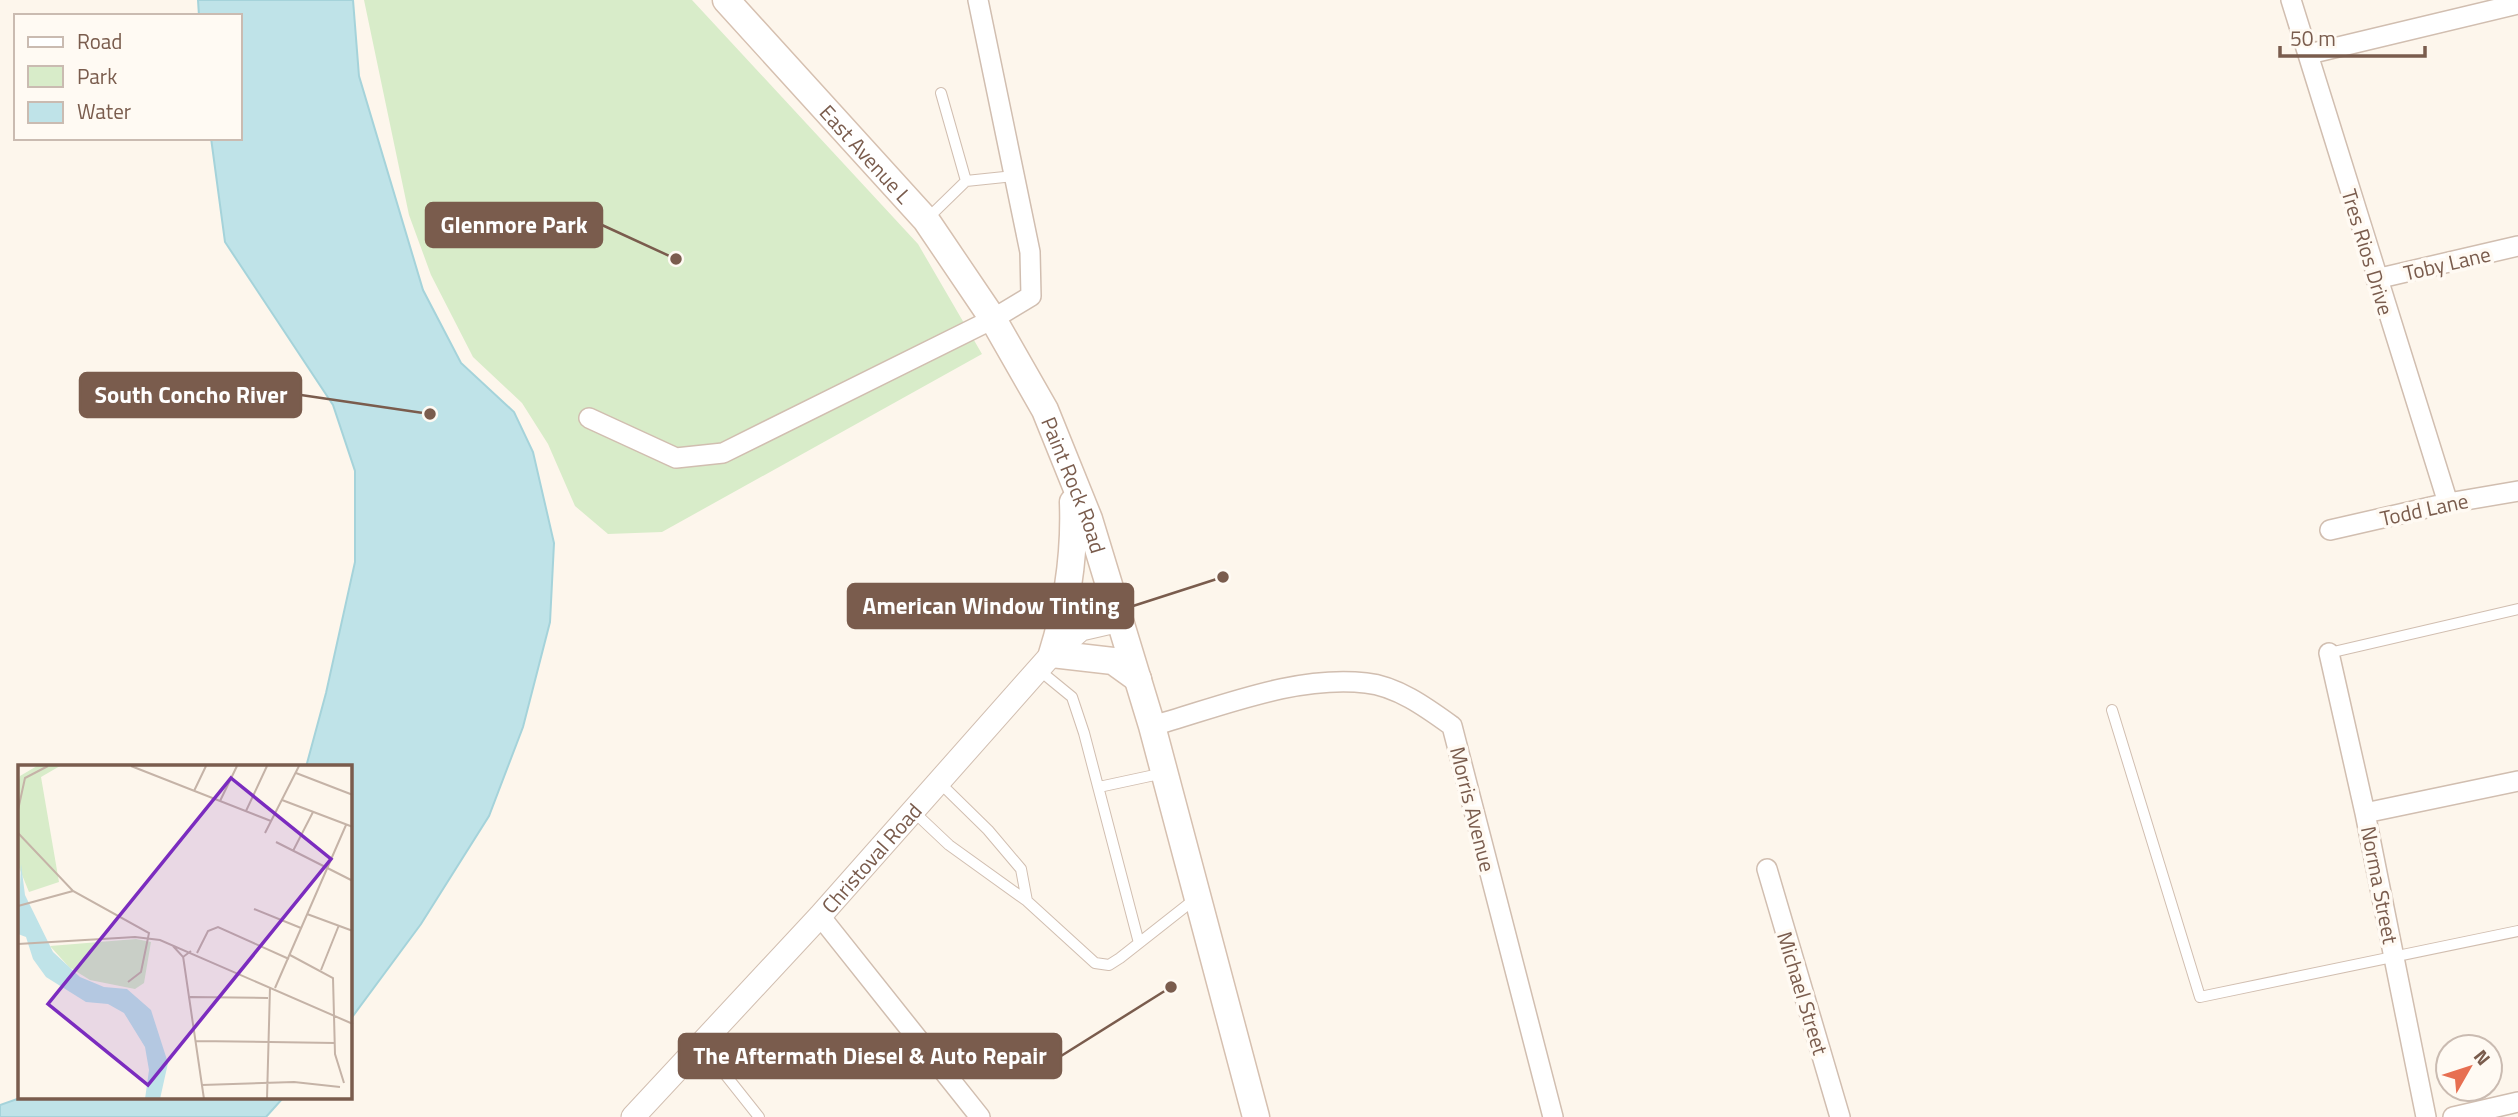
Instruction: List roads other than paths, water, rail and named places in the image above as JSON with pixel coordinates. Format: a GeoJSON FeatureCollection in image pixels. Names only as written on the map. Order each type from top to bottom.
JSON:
{"type":"FeatureCollection","features":[{"type":"Feature","properties":{"kind":"main road","name":"East Avenue L"},"geometry":{"type":"LineString","coordinates":[[726,0],[926,220],[993,318]]}},
{"type":"Feature","properties":{"kind":"main road","name":"Paint Rock Road"},"geometry":{"type":"LineString","coordinates":[[993,318],[1045,410],[1089,519],[1152,726],[1256,1117]]}},
{"type":"Feature","properties":{"kind":"main road"},"geometry":{"type":"LineString","coordinates":[[1073,479],[1075,548],[1070,587],[1045,662],[1113,661],[1138,679]]}},
{"type":"Feature","properties":{"kind":"street"},"geometry":{"type":"LineString","coordinates":[[589,418],[676,458],[723,453],[993,318],[1031,296],[1030,252],[978,0]]}},
{"type":"Feature","properties":{"kind":"street","name":"Tres Rios Drive"},"geometry":{"type":"LineString","coordinates":[[2291,0],[2448,503]]}},
{"type":"Feature","properties":{"kind":"street"},"geometry":{"type":"LineString","coordinates":[[2309,54],[2518,4]]}},
{"type":"Feature","properties":{"kind":"street","name":"Toby Lane"},"geometry":{"type":"LineString","coordinates":[[2376,279],[2518,246]]}},
{"type":"Feature","properties":{"kind":"street","name":"Todd Lane"},"geometry":{"type":"LineString","coordinates":[[2330,530],[2448,503],[2518,491]]}},
{"type":"Feature","properties":{"kind":"street","name":"Christoval Road"},"geometry":{"type":"LineString","coordinates":[[634,1117],[820,916],[1045,662],[1081,629],[1120,620]]}},
{"type":"Feature","properties":{"kind":"street","name":"Norma Street"},"geometry":{"type":"LineString","coordinates":[[2329,653],[2365,813],[2426,1117]]}},
{"type":"Feature","properties":{"kind":"street","name":"Morris Avenue"},"geometry":{"type":"LineString","coordinates":[[1152,726],[1308,683],[1368,683],[1417,701],[1452,726],[1553,1117]]}},
{"type":"Feature","properties":{"kind":"street"},"geometry":{"type":"LineString","coordinates":[[2365,813],[2518,781]]}},
{"type":"Feature","properties":{"kind":"street","name":"Michael Street"},"geometry":{"type":"LineString","coordinates":[[1767,869],[1840,1117]]}},
{"type":"Feature","properties":{"kind":"street"},"geometry":{"type":"LineString","coordinates":[[820,916],[980,1117]]}},
{"type":"Feature","properties":{"kind":"street"},"geometry":{"type":"LineString","coordinates":[[2454,1117],[2518,1102]]}},
{"type":"Feature","properties":{"kind":"lane"},"geometry":{"type":"LineString","coordinates":[[941,93],[966,181]]}},
{"type":"Feature","properties":{"kind":"lane"},"geometry":{"type":"LineString","coordinates":[[926,220],[966,181],[1014,176]]}},
{"type":"Feature","properties":{"kind":"lane"},"geometry":{"type":"LineString","coordinates":[[2329,653],[2518,609]]}},
{"type":"Feature","properties":{"kind":"lane"},"geometry":{"type":"LineString","coordinates":[[1045,662],[1072,696],[1139,943]]}},
{"type":"Feature","properties":{"kind":"lane"},"geometry":{"type":"LineString","coordinates":[[2112,709],[2200,997],[2518,931]]}},
{"type":"Feature","properties":{"kind":"lane"},"geometry":{"type":"LineString","coordinates":[[1098,787],[1164,773]]}},
{"type":"Feature","properties":{"kind":"lane"},"geometry":{"type":"LineString","coordinates":[[939,782],[988,830],[1021,869],[1027,901]]}},
{"type":"Feature","properties":{"kind":"lane"},"geometry":{"type":"LineString","coordinates":[[914,811],[949,845],[1027,901],[1095,963],[1109,965],[1197,897]]}},
{"type":"Feature","properties":{"kind":"lane"},"geometry":{"type":"LineString","coordinates":[[701,1044],[759,1117]]}},
{"type":"Feature","properties":{"kind":"water"},"geometry":{"type":"Polygon","coordinates":[[[198,0],[353,0],[359,76],[423,290],[461,363],[514,412],[533,452],[554,543],[550,622],[523,727],[489,816],[421,924],[352,1017],[352,765],[307,765],[326,693],[355,562],[355,471],[333,405],[225,242],[211,140],[242,140],[242,14],[199,14],[198,0]]]}},
{"type":"Feature","properties":{"kind":"water"},"geometry":{"type":"Polygon","coordinates":[[[18,1099],[281,1100],[266,1117],[0,1117],[0,1105],[18,1099]]]}},
{"type":"Feature","properties":{"kind":"place","name":"Glenmore Park"},"geometry":{"type":"Point","coordinates":[676,259]}},
{"type":"Feature","properties":{"kind":"place","name":"South Concho River"},"geometry":{"type":"Point","coordinates":[430,414]}},
{"type":"Feature","properties":{"kind":"place","name":"American Window Tinting"},"geometry":{"type":"Point","coordinates":[1223,577]}},
{"type":"Feature","properties":{"kind":"place","name":"The Aftermath Diesel & Auto Repair"},"geometry":{"type":"Point","coordinates":[1171,987]}}]}
